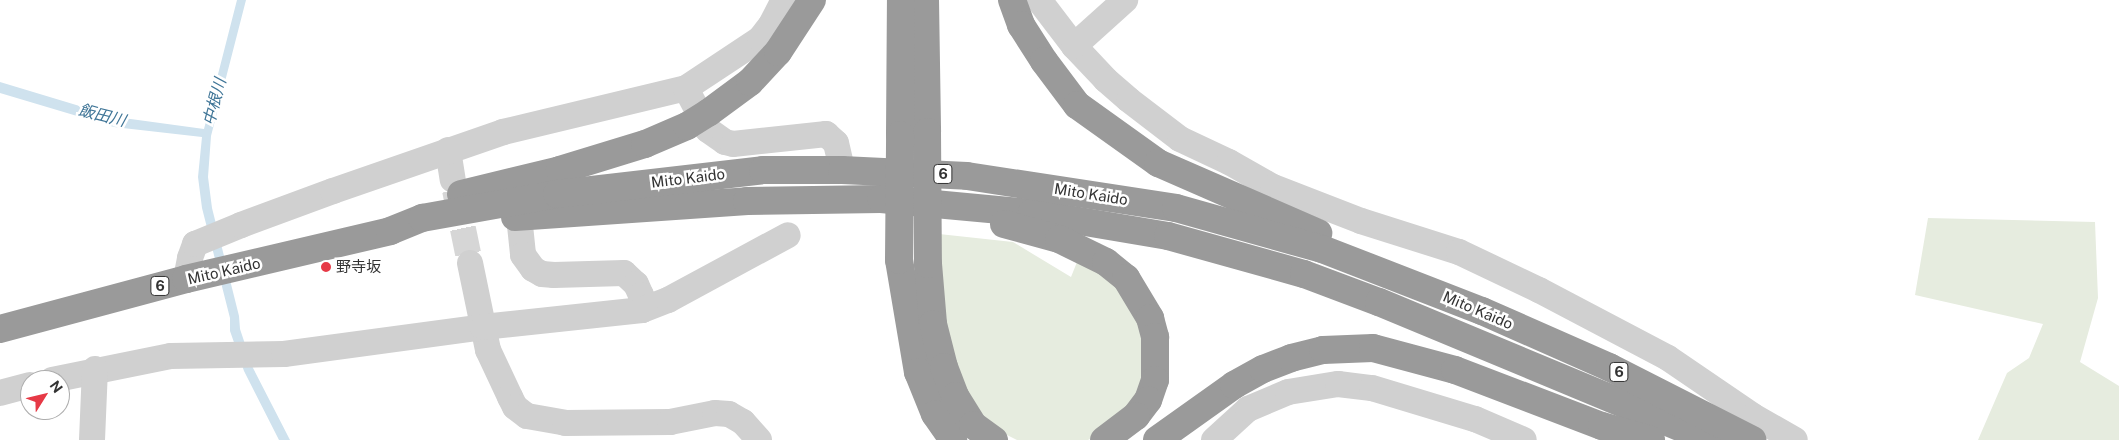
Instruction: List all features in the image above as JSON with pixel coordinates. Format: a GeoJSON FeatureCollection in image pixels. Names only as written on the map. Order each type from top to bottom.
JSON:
{"type":"FeatureCollection","features":[{"type":"Feature","properties":{"kind":"highway"},"geometry":{"type":"LineString","coordinates":[[322,249],[372,219],[560,170],[645,144],[698,119],[750,82],[778,52],[812,0]]}},
{"type":"Feature","properties":{"kind":"highway"},"geometry":{"type":"LineString","coordinates":[[901,0],[933,324],[944,367],[955,396],[973,425],[994,440]]}},
{"type":"Feature","properties":{"kind":"highway"},"geometry":{"type":"LineString","coordinates":[[925,0],[899,260],[918,372],[935,414],[953,440]]}},
{"type":"Feature","properties":{"kind":"highway"},"geometry":{"type":"LineString","coordinates":[[1012,0],[1026,32],[1077,105],[1158,163],[1395,266],[1482,311]]}},
{"type":"Feature","properties":{"kind":"highway","name":"Mito Kaido"},"geometry":{"type":"LineString","coordinates":[[0,329],[186,279],[322,249],[390,231],[422,218],[557,194],[763,170],[842,170],[967,176],[1176,208],[1322,249],[1482,311],[1609,367],[1752,440]]}},
{"type":"Feature","properties":{"kind":"highway","name":"Mito Kaido"},"geometry":{"type":"LineString","coordinates":[[390,231],[430,229],[519,216],[747,201],[881,199],[1032,213],[1168,236],[1236,253],[1304,274],[1379,302],[1710,440]]}},
{"type":"Feature","properties":{"kind":"highway"},"geometry":{"type":"LineString","coordinates":[[816,200],[1012,225],[1059,239],[1106,262],[1126,278],[1150,318],[1155,337],[1156,380],[1148,400],[1136,416],[1104,440]]}},
{"type":"Feature","properties":{"kind":"highway"},"geometry":{"type":"LineString","coordinates":[[1157,440],[1234,385],[1263,369],[1291,358],[1323,350],[1373,348],[1455,370],[1602,426],[1651,440]]}},
{"type":"Feature","properties":{"kind":"street"},"geometry":{"type":"LineString","coordinates":[[186,279],[195,244],[333,190],[503,132],[686,88],[760,39],[771,25],[784,0]]}},
{"type":"Feature","properties":{"kind":"street"},"geometry":{"type":"LineString","coordinates":[[1038,0],[1074,46],[1128,100],[1180,139],[1229,162],[1273,187],[1361,221],[1459,252],[1539,290],[1668,358],[1753,416],[1795,440]]}},
{"type":"Feature","properties":{"kind":"street"},"geometry":{"type":"LineString","coordinates":[[1074,46],[1125,0]]}},
{"type":"Feature","properties":{"kind":"street"},"geometry":{"type":"LineString","coordinates":[[686,88],[708,130],[725,142],[733,144],[826,134],[836,143],[842,170]]}},
{"type":"Feature","properties":{"kind":"street"},"geometry":{"type":"LineString","coordinates":[[448,150],[453,180]]}},
{"type":"Feature","properties":{"kind":"street"},"geometry":{"type":"LineString","coordinates":[[519,216],[523,255],[533,269],[542,274],[554,275],[624,273],[636,284],[641,296],[642,310]]}},
{"type":"Feature","properties":{"kind":"street"},"geometry":{"type":"LineString","coordinates":[[70,375],[95,369],[171,356],[284,354],[483,327],[642,310],[668,300],[788,235]]}},
{"type":"Feature","properties":{"kind":"street"},"geometry":{"type":"LineString","coordinates":[[470,263],[488,350],[510,397],[516,407],[527,416],[565,423],[670,422],[715,414],[729,414],[743,422],[759,440]]}},
{"type":"Feature","properties":{"kind":"street"},"geometry":{"type":"LineString","coordinates":[[92,440],[95,369]]}},
{"type":"Feature","properties":{"kind":"street"},"geometry":{"type":"LineString","coordinates":[[1214,440],[1248,409],[1288,392],[1338,384],[1381,391],[1475,419],[1524,440]]}},
{"type":"Feature","properties":{"kind":"street"},"geometry":{"type":"LineString","coordinates":[[0,393],[20,388]]}},
{"type":"Feature","properties":{"kind":"shaded area"},"geometry":{"type":"Polygon","coordinates":[[[1928,218],[2095,222],[2098,298],[2080,362],[2119,386],[2119,440],[1978,440],[2007,373],[2029,358],[2043,324],[1915,295],[1928,218]]]}},
{"type":"Feature","properties":{"kind":"shaded area"},"geometry":{"type":"Polygon","coordinates":[[[939,234],[1013,242],[1071,277],[1079,257],[1116,283],[1135,311],[1144,346],[1145,374],[1135,397],[1099,434],[1088,440],[1017,440],[995,429],[968,402],[941,324],[939,234]]]}},
{"type":"Feature","properties":{"kind":"water"},"geometry":{"type":"Polygon","coordinates":[[[237,0],[246,0],[211,136],[208,177],[212,208],[239,316],[240,329],[253,368],[290,440],[279,440],[244,371],[230,331],[230,318],[202,208],[198,177],[202,137],[114,127],[0,93],[0,82],[116,117],[204,129],[237,0]]]}},
{"type":"Feature","properties":{"kind":"tunnel"},"geometry":{"type":"LineString","coordinates":[[455,190],[470,263]]}},
{"type":"Feature","properties":{"kind":"place","name":"野寺坂"},"geometry":{"type":"Point","coordinates":[326,267]}},
{"type":"Feature","properties":{"kind":"water label","name":"中根川"},"geometry":{"type":"Point","coordinates":[215,102]}},
{"type":"Feature","properties":{"kind":"water label","name":"飯田川"},"geometry":{"type":"Point","coordinates":[102,116]}}]}
